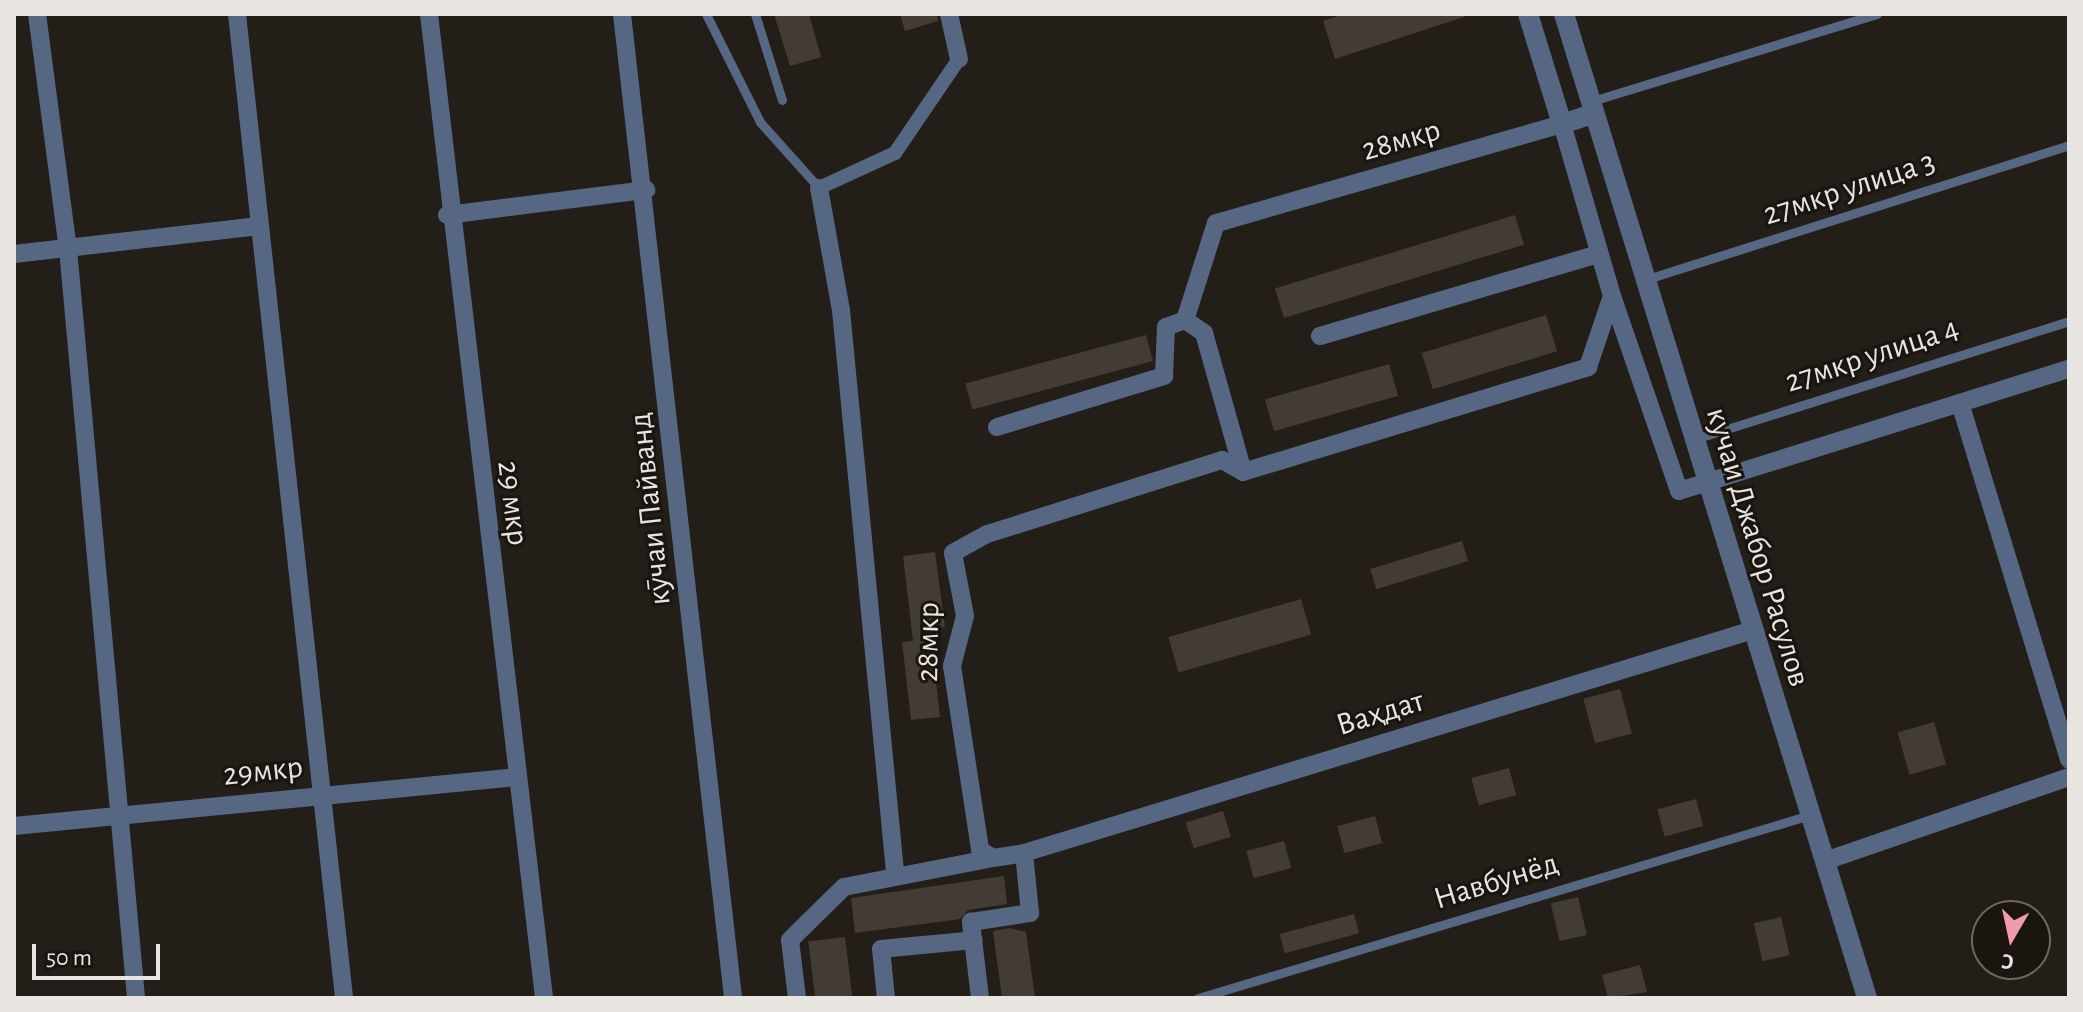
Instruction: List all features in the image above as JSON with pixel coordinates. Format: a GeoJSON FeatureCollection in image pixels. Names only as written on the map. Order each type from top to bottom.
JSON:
{"type":"FeatureCollection","features":[{"type":"Feature","properties":{"kind":"street"},"geometry":{"type":"LineString","coordinates":[[37,14],[68,249],[136,998]]}},
{"type":"Feature","properties":{"kind":"street"},"geometry":{"type":"LineString","coordinates":[[237,14],[344,998]]}},
{"type":"Feature","properties":{"kind":"street","name":"29 мкр"},"geometry":{"type":"LineString","coordinates":[[429,14],[447,215],[544,998]]}},
{"type":"Feature","properties":{"kind":"street","name":"кӯчаи Пайванд"},"geometry":{"type":"LineString","coordinates":[[622,14],[646,190],[733,998]]}},
{"type":"Feature","properties":{"kind":"street"},"geometry":{"type":"LineString","coordinates":[[895,872],[841,310],[819,188],[895,153],[959,59],[949,14]]}},
{"type":"Feature","properties":{"kind":"street"},"geometry":{"type":"LineString","coordinates":[[1528,14],[1598,254],[1679,491],[1707,486],[2069,369]]}},
{"type":"Feature","properties":{"kind":"street","name":"кучаи Джабор Расулов"},"geometry":{"type":"LineString","coordinates":[[1564,14],[1692,440],[1867,998]]}},
{"type":"Feature","properties":{"kind":"street"},"geometry":{"type":"LineString","coordinates":[[1562,124],[1590,108]]}},
{"type":"Feature","properties":{"kind":"street","name":"28мкр"},"geometry":{"type":"LineString","coordinates":[[997,427],[1164,376],[1166,327],[1185,320],[1216,223],[1562,124]]}},
{"type":"Feature","properties":{"kind":"street"},"geometry":{"type":"LineString","coordinates":[[447,215],[646,190]]}},
{"type":"Feature","properties":{"kind":"street"},"geometry":{"type":"LineString","coordinates":[[14,254],[258,226]]}},
{"type":"Feature","properties":{"kind":"street"},"geometry":{"type":"LineString","coordinates":[[1320,336],[1598,254]]}},
{"type":"Feature","properties":{"kind":"street","name":"28мкр"},"geometry":{"type":"LineString","coordinates":[[993,858],[980,850],[952,666],[965,616],[953,553],[987,534],[1222,460],[1243,472],[1588,367],[1612,296]]}},
{"type":"Feature","properties":{"kind":"street"},"geometry":{"type":"LineString","coordinates":[[1185,320],[1204,333],[1243,472]]}},
{"type":"Feature","properties":{"kind":"street"},"geometry":{"type":"LineString","coordinates":[[1960,403],[2069,760]]}},
{"type":"Feature","properties":{"kind":"street","name":"Ваҳдат"},"geometry":{"type":"LineString","coordinates":[[1024,853],[1753,630]]}},
{"type":"Feature","properties":{"kind":"street","name":"29мкр"},"geometry":{"type":"LineString","coordinates":[[14,826],[517,777]]}},
{"type":"Feature","properties":{"kind":"street"},"geometry":{"type":"LineString","coordinates":[[1825,861],[2069,777]]}},
{"type":"Feature","properties":{"kind":"street"},"geometry":{"type":"LineString","coordinates":[[797,998],[790,940],[844,887],[895,872],[1024,853],[1030,913],[971,922],[980,998]]}},
{"type":"Feature","properties":{"kind":"street"},"geometry":{"type":"LineString","coordinates":[[886,998],[881,949],[974,940]]}},
{"type":"Feature","properties":{"kind":"lane"},"geometry":{"type":"LineString","coordinates":[[706,14],[741,94],[819,188]]}},
{"type":"Feature","properties":{"kind":"lane"},"geometry":{"type":"LineString","coordinates":[[755,14],[782,100]]}},
{"type":"Feature","properties":{"kind":"lane"},"geometry":{"type":"LineString","coordinates":[[1590,108],[1877,14]]}},
{"type":"Feature","properties":{"kind":"lane","name":"27мкр улица 3"},"geometry":{"type":"LineString","coordinates":[[1644,280],[2069,145]]}},
{"type":"Feature","properties":{"kind":"lane","name":"27мкр улица 4"},"geometry":{"type":"LineString","coordinates":[[1692,440],[2069,321]]}},
{"type":"Feature","properties":{"kind":"lane","name":"Навбунёд"},"geometry":{"type":"LineString","coordinates":[[1198,998],[1810,815]]}},
{"type":"Feature","properties":{"kind":"building"},"geometry":{"type":"Polygon","coordinates":[[[774,14],[809,14],[821,57],[790,66],[774,14]]]}},
{"type":"Feature","properties":{"kind":"building"},"geometry":{"type":"Polygon","coordinates":[[[900,14],[937,14],[938,21],[905,31],[900,14]]]}},
{"type":"Feature","properties":{"kind":"building"},"geometry":{"type":"Polygon","coordinates":[[[1344,14],[1464,14],[1464,17],[1335,59],[1323,21],[1344,14]]]}},
{"type":"Feature","properties":{"kind":"building"},"geometry":{"type":"Polygon","coordinates":[[[1515,215],[1524,245],[1284,318],[1275,288],[1515,215]]]}},
{"type":"Feature","properties":{"kind":"building"},"geometry":{"type":"Polygon","coordinates":[[[1546,315],[1557,351],[1433,389],[1422,353],[1546,315]]]}},
{"type":"Feature","properties":{"kind":"building"},"geometry":{"type":"Polygon","coordinates":[[[1146,335],[1153,361],[972,409],[965,383],[1146,335]]]}},
{"type":"Feature","properties":{"kind":"building"},"geometry":{"type":"Polygon","coordinates":[[[1389,364],[1398,396],[1274,431],[1265,400],[1389,364]]]}},
{"type":"Feature","properties":{"kind":"building"},"geometry":{"type":"Polygon","coordinates":[[[1462,541],[1468,561],[1376,589],[1370,569],[1462,541]]]}},
{"type":"Feature","properties":{"kind":"building"},"geometry":{"type":"Polygon","coordinates":[[[935,552],[945,627],[930,629],[940,717],[911,720],[902,642],[913,641],[903,556],[935,552]]]}},
{"type":"Feature","properties":{"kind":"building"},"geometry":{"type":"Polygon","coordinates":[[[1301,599],[1311,635],[1179,673],[1168,637],[1301,599]]]}},
{"type":"Feature","properties":{"kind":"building"},"geometry":{"type":"Polygon","coordinates":[[[1620,689],[1632,733],[1595,743],[1583,699],[1620,689]]]}},
{"type":"Feature","properties":{"kind":"building"},"geometry":{"type":"Polygon","coordinates":[[[1934,722],[1946,764],[1910,775],[1897,732],[1934,722]]]}},
{"type":"Feature","properties":{"kind":"building"},"geometry":{"type":"Polygon","coordinates":[[[1509,768],[1516,795],[1479,805],[1471,778],[1509,768]]]}},
{"type":"Feature","properties":{"kind":"building"},"geometry":{"type":"Polygon","coordinates":[[[1696,799],[1703,826],[1665,836],[1657,809],[1696,799]]]}},
{"type":"Feature","properties":{"kind":"building"},"geometry":{"type":"Polygon","coordinates":[[[1223,811],[1231,837],[1194,848],[1186,822],[1223,811]]]}},
{"type":"Feature","properties":{"kind":"building"},"geometry":{"type":"Polygon","coordinates":[[[1375,816],[1382,843],[1345,853],[1337,826],[1375,816]]]}},
{"type":"Feature","properties":{"kind":"building"},"geometry":{"type":"Polygon","coordinates":[[[1284,841],[1291,868],[1254,878],[1246,851],[1284,841]]]}},
{"type":"Feature","properties":{"kind":"building"},"geometry":{"type":"Polygon","coordinates":[[[1004,876],[1007,904],[968,910],[960,919],[855,933],[851,898],[1004,876]]]}},
{"type":"Feature","properties":{"kind":"building"},"geometry":{"type":"Polygon","coordinates":[[[1578,897],[1587,935],[1559,941],[1551,903],[1578,897]]]}},
{"type":"Feature","properties":{"kind":"building"},"geometry":{"type":"Polygon","coordinates":[[[1354,914],[1359,933],[1285,953],[1280,934],[1354,914]]]}},
{"type":"Feature","properties":{"kind":"building"},"geometry":{"type":"Polygon","coordinates":[[[1781,917],[1790,955],[1762,961],[1754,923],[1781,917]]]}},
{"type":"Feature","properties":{"kind":"building"},"geometry":{"type":"Polygon","coordinates":[[[1010,928],[1026,932],[1035,998],[1002,998],[993,931],[1010,928]]]}},
{"type":"Feature","properties":{"kind":"building"},"geometry":{"type":"Polygon","coordinates":[[[845,937],[852,998],[815,998],[808,942],[845,937]]]}},
{"type":"Feature","properties":{"kind":"building"},"geometry":{"type":"Polygon","coordinates":[[[1640,965],[1647,992],[1608,998],[1602,975],[1640,965]]]}}]}
